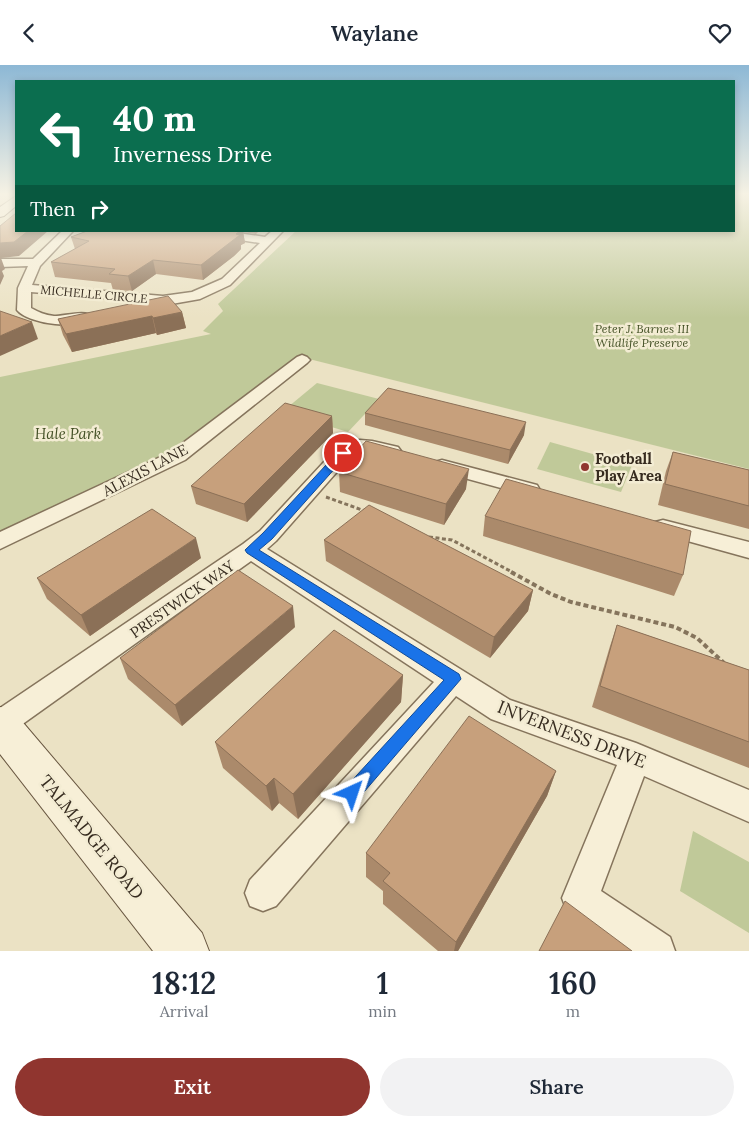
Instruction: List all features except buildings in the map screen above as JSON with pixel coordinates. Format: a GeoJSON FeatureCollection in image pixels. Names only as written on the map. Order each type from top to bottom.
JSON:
{"type":"FeatureCollection","features":[{"type":"Feature","properties":{"kind":"street","name":"MICHELLE CIRCLE"},"geometry":{"type":"LineString","coordinates":[[65,234],[30,268],[24,288],[24,310],[37,318],[66,321],[95,315]]}},
{"type":"Feature","properties":{"kind":"street"},"geometry":{"type":"LineString","coordinates":[[224,234],[269,241]]}},
{"type":"Feature","properties":{"kind":"street","name":"MICHELLE CIRCLE"},"geometry":{"type":"LineString","coordinates":[[24,288],[164,299],[195,297],[226,282],[275,234]]}},
{"type":"Feature","properties":{"kind":"street"},"geometry":{"type":"LineString","coordinates":[[0,263],[37,262]]}},
{"type":"Feature","properties":{"kind":"street","name":"MICHELLE CIRCLE"},"geometry":{"type":"LineString","coordinates":[[124,309],[164,299]]}},
{"type":"Feature","properties":{"kind":"street","name":"ALEXIS LANE"},"geometry":{"type":"LineString","coordinates":[[0,541],[178,456],[302,360]]}},
{"type":"Feature","properties":{"kind":"street","name":"PRESTWICK WAY"},"geometry":{"type":"LineString","coordinates":[[0,724],[251,550],[268,536],[343,453],[352,447],[366,445],[550,495]]}},
{"type":"Feature","properties":{"kind":"street"},"geometry":{"type":"LineString","coordinates":[[644,521],[749,550]]}},
{"type":"Feature","properties":{"kind":"street","name":"INVERNESS DRIVE"},"geometry":{"type":"LineString","coordinates":[[251,550],[501,710],[636,757],[749,806]]}},
{"type":"Feature","properties":{"kind":"street"},"geometry":{"type":"LineString","coordinates":[[264,893],[454,679]]}},
{"type":"Feature","properties":{"kind":"street","name":"TALMADGE ROAD"},"geometry":{"type":"LineString","coordinates":[[0,724],[184,951]]}},
{"type":"Feature","properties":{"kind":"street"},"geometry":{"type":"LineString","coordinates":[[636,757],[580,898],[656,951]]}},
{"type":"Feature","properties":{"kind":"path"},"geometry":{"type":"LineString","coordinates":[[309,492],[367,511]]}},
{"type":"Feature","properties":{"kind":"path"},"geometry":{"type":"LineString","coordinates":[[426,537],[452,541],[470,548],[551,594],[570,602],[675,627],[697,638],[726,664]]}},
{"type":"Feature","properties":{"kind":"green space","name":"Peter J. Barnes III Wildlife Preserve"},"geometry":{"type":"Polygon","coordinates":[[[292,234],[749,234],[749,469],[305,358],[197,442],[0,541],[0,377],[211,334],[203,331],[223,311],[218,304],[292,234]]]}},
{"type":"Feature","properties":{"kind":"green space"},"geometry":{"type":"Polygon","coordinates":[[[317,383],[379,399],[348,432],[282,412],[317,383]]]}},
{"type":"Feature","properties":{"kind":"green space","name":"Football Play Area"},"geometry":{"type":"Polygon","coordinates":[[[550,442],[632,465],[621,492],[537,469],[550,442]]]}},
{"type":"Feature","properties":{"kind":"green space"},"geometry":{"type":"Polygon","coordinates":[[[693,831],[749,862],[749,933],[680,891],[693,831]]]}},
{"type":"Feature","properties":{"kind":"place","name":"Football Play Area"},"geometry":{"type":"Point","coordinates":[585,467]}},
{"type":"Feature","properties":{"kind":"route"},"geometry":{"type":"LineString","coordinates":[[343,453],[268,536],[251,550],[454,679],[352,793]]}},
{"type":"Feature","properties":{"kind":"park label","name":"Hale Park"},"geometry":{"type":"Point","coordinates":[68,433]}}]}
